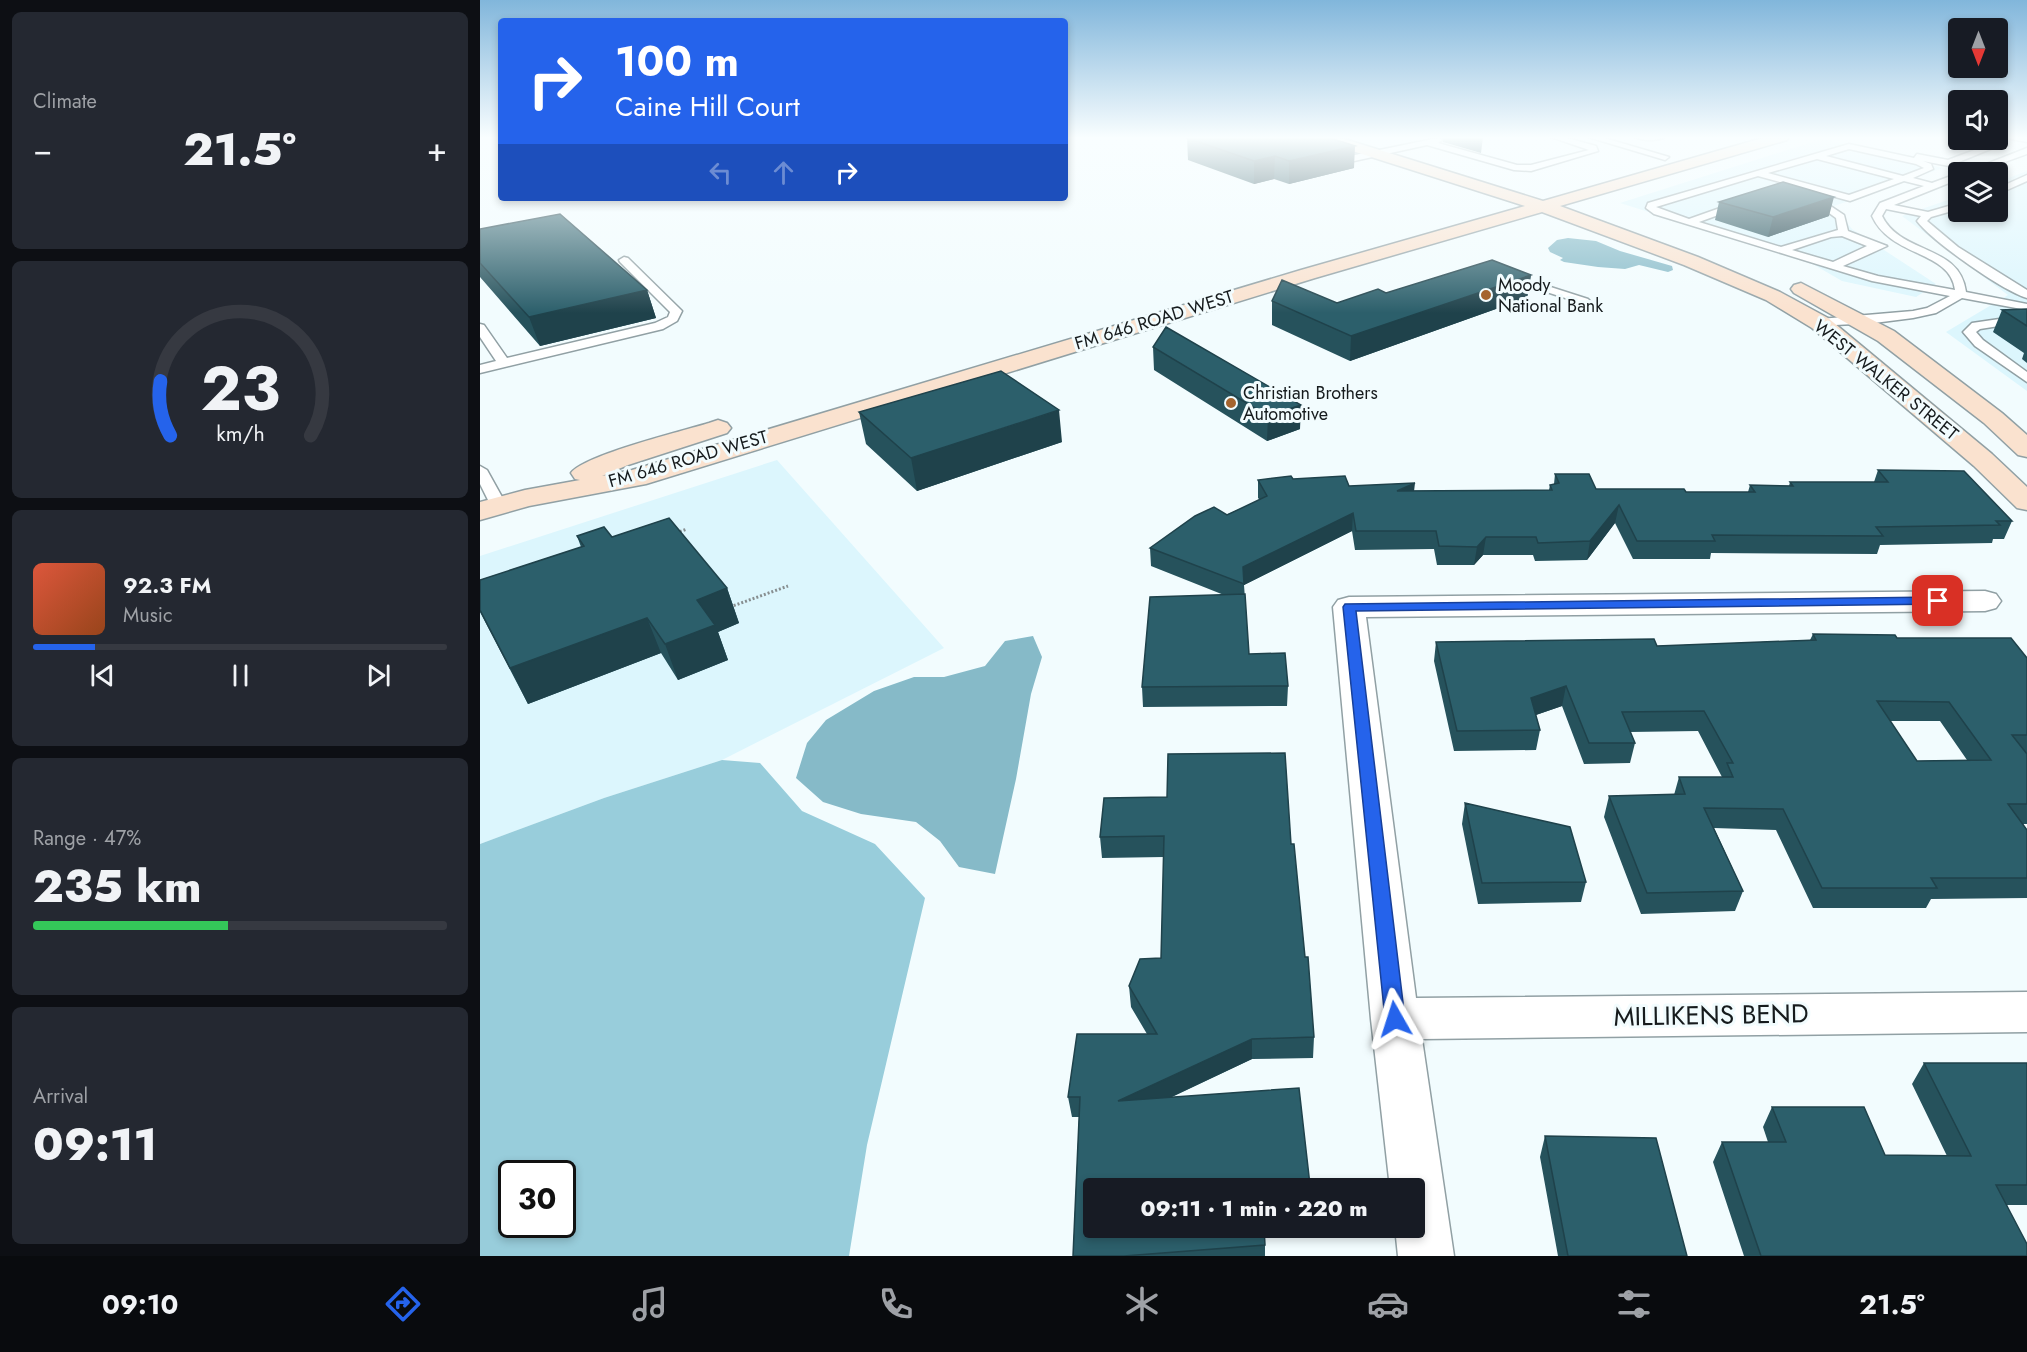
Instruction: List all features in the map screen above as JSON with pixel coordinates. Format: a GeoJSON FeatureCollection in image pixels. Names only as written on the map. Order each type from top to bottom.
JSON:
{"type":"FeatureCollection","features":[{"type":"Feature","properties":{"kind":"main road","name":"WEST WALKER STREET"},"geometry":{"type":"LineString","coordinates":[[1529,196],[1734,260],[1803,290],[1886,336],[1993,418],[2027,449]]}},
{"type":"Feature","properties":{"kind":"main road","name":"WEST WALKER STREET"},"geometry":{"type":"LineString","coordinates":[[1532,196],[1773,296],[1820,323],[1983,460],[2027,501]]}},
{"type":"Feature","properties":{"kind":"main road","name":"FM 646 ROAD WEST"},"geometry":{"type":"LineString","coordinates":[[501,505],[636,478],[1288,280],[1551,196]]}},
{"type":"Feature","properties":{"kind":"main road","name":"FM 646 ROAD WEST"},"geometry":{"type":"LineString","coordinates":[[1158,299],[1554,196]]}},
{"type":"Feature","properties":{"kind":"main road","name":"FM 646 ROAD WEST"},"geometry":{"type":"LineString","coordinates":[[501,505],[619,459],[829,396]]}},
{"type":"Feature","properties":{"kind":"street"},"geometry":{"type":"LineString","coordinates":[[1426,1256],[1395,1019],[1349,607],[1985,601]]}},
{"type":"Feature","properties":{"kind":"street","name":"MILLIKENS BEND"},"geometry":{"type":"LineString","coordinates":[[1395,1019],[2027,1012]]}},
{"type":"Feature","properties":{"kind":"lane"},"geometry":{"type":"LineString","coordinates":[[1683,196],[1651,205],[1651,208],[1657,212],[1876,279],[2027,307]]}},
{"type":"Feature","properties":{"kind":"lane"},"geometry":{"type":"LineString","coordinates":[[1842,196],[1928,215]]}},
{"type":"Feature","properties":{"kind":"lane"},"geometry":{"type":"LineString","coordinates":[[1844,233],[1841,217],[1821,206],[1856,196]]}},
{"type":"Feature","properties":{"kind":"lane"},"geometry":{"type":"LineString","coordinates":[[1820,323],[1930,311],[1954,301],[1961,294],[1962,283],[1956,273],[1943,263],[1892,235],[1878,222],[1877,216],[1884,205],[1908,196]]}},
{"type":"Feature","properties":{"kind":"lane"},"geometry":{"type":"LineString","coordinates":[[1689,222],[1752,201]]}},
{"type":"Feature","properties":{"kind":"lane"},"geometry":{"type":"LineString","coordinates":[[1948,209],[1928,215],[1922,221],[1927,228],[2027,295]]}},
{"type":"Feature","properties":{"kind":"lane"},"geometry":{"type":"LineString","coordinates":[[1782,250],[1830,234],[1844,233],[1876,246]]}},
{"type":"Feature","properties":{"kind":"lane"},"geometry":{"type":"LineString","coordinates":[[1834,266],[1876,246],[1907,244]]}},
{"type":"Feature","properties":{"kind":"lane"},"geometry":{"type":"LineString","coordinates":[[480,369],[659,326],[672,319],[676,311],[624,261]]}},
{"type":"Feature","properties":{"kind":"lane"},"geometry":{"type":"LineString","coordinates":[[1535,285],[1584,301]]}},
{"type":"Feature","properties":{"kind":"lane"},"geometry":{"type":"LineString","coordinates":[[2027,316],[2020,320],[1976,326],[1969,332],[1979,343],[2027,378]]}},
{"type":"Feature","properties":{"kind":"lane"},"geometry":{"type":"LineString","coordinates":[[480,328],[504,363]]}},
{"type":"Feature","properties":{"kind":"lane"},"geometry":{"type":"LineString","coordinates":[[480,470],[501,505]]}},
{"type":"Feature","properties":{"kind":"path"},"geometry":{"type":"LineString","coordinates":[[666,536],[687,529]]}},
{"type":"Feature","properties":{"kind":"path"},"geometry":{"type":"LineString","coordinates":[[727,608],[788,586]]}},
{"type":"Feature","properties":{"kind":"shaded area"},"geometry":{"type":"Polygon","coordinates":[[[1643,196],[1864,196],[1834,206],[1852,229],[1936,284],[1916,297],[1842,281],[1811,263],[1620,203],[1643,196]]]}},
{"type":"Feature","properties":{"kind":"shaded area"},"geometry":{"type":"Polygon","coordinates":[[[2008,196],[2027,196],[2027,391],[1946,332],[2008,295],[1902,216],[1948,200],[1948,222],[2008,222],[2008,196]]]}},
{"type":"Feature","properties":{"kind":"shaded area"},"geometry":{"type":"Polygon","coordinates":[[[1568,238],[1596,241],[1620,251],[1672,266],[1673,270],[1668,272],[1639,265],[1625,269],[1564,262],[1560,260],[1563,258],[1550,252],[1548,248],[1557,240],[1568,238]]]}},
{"type":"Feature","properties":{"kind":"shaded area"},"geometry":{"type":"Polygon","coordinates":[[[777,460],[944,648],[722,760],[604,798],[480,844],[480,556],[777,460]]]}},
{"type":"Feature","properties":{"kind":"shaded area"},"geometry":{"type":"Polygon","coordinates":[[[1033,636],[1042,657],[1031,694],[1016,779],[995,874],[959,867],[940,841],[916,822],[861,814],[823,802],[796,778],[807,743],[826,720],[874,691],[914,677],[944,677],[985,666],[1005,641],[1033,636]]]}},
{"type":"Feature","properties":{"kind":"shaded area"},"geometry":{"type":"Polygon","coordinates":[[[722,760],[760,763],[802,811],[875,844],[925,898],[867,1145],[849,1256],[480,1256],[480,844],[604,798],[722,760]]]}},
{"type":"Feature","properties":{"kind":"building"},"geometry":{"type":"Polygon","coordinates":[[[1739,196],[1834,197],[1773,217],[1719,202],[1739,196]]]}},
{"type":"Feature","properties":{"kind":"building"},"geometry":{"type":"Polygon","coordinates":[[[560,214],[647,290],[529,317],[480,263],[480,229],[560,214]]]}},
{"type":"Feature","properties":{"kind":"building"},"geometry":{"type":"Polygon","coordinates":[[[1492,260],[1531,275],[1351,336],[1272,301],[1282,280],[1337,303],[1378,289],[1386,293],[1492,260]]]}},
{"type":"Feature","properties":{"kind":"building"},"geometry":{"type":"Polygon","coordinates":[[[2027,309],[2027,326],[2002,310],[2027,309]]]}},
{"type":"Feature","properties":{"kind":"building"},"geometry":{"type":"Polygon","coordinates":[[[1166,327],[1301,405],[1268,416],[1153,347],[1166,327]]]}},
{"type":"Feature","properties":{"kind":"building"},"geometry":{"type":"Polygon","coordinates":[[[1001,371],[1059,410],[911,458],[859,412],[1001,371]]]}},
{"type":"Feature","properties":{"kind":"building"},"geometry":{"type":"Polygon","coordinates":[[[1878,470],[1964,471],[2012,521],[1996,521],[2000,525],[1876,527],[1883,536],[1712,535],[1715,541],[1637,541],[1619,505],[1590,541],[1538,543],[1536,537],[1486,537],[1477,547],[1439,546],[1436,531],[1356,531],[1353,513],[1243,567],[1244,584],[1150,548],[1195,516],[1214,507],[1227,515],[1267,496],[1258,480],[1291,476],[1293,479],[1345,476],[1349,486],[1415,483],[1397,491],[1552,490],[1550,485],[1559,483],[1555,474],[1589,474],[1596,489],[1755,492],[1750,485],[1793,486],[1790,482],[1888,482],[1878,470]]]}},
{"type":"Feature","properties":{"kind":"building"},"geometry":{"type":"Polygon","coordinates":[[[669,518],[727,588],[697,600],[715,625],[665,644],[647,618],[510,668],[480,610],[480,580],[584,546],[577,536],[604,527],[612,537],[669,518]]]}},
{"type":"Feature","properties":{"kind":"building"},"geometry":{"type":"Polygon","coordinates":[[[1245,594],[1249,654],[1285,653],[1288,686],[1142,687],[1150,597],[1245,594]]]}},
{"type":"Feature","properties":{"kind":"building"},"geometry":{"type":"Polygon","coordinates":[[[1813,634],[1895,635],[1897,638],[2011,638],[2027,658],[2027,735],[2012,735],[2027,754],[2027,804],[2008,804],[2027,830],[2027,878],[1931,878],[1937,888],[1822,888],[1783,809],[1704,808],[1743,891],[1647,893],[1609,796],[1685,794],[1679,777],[1733,777],[1727,763],[1733,763],[1704,711],[1622,712],[1635,743],[1589,743],[1566,686],[1531,698],[1540,730],[1457,731],[1436,642],[1654,639],[1657,646],[1816,640],[1813,634]],[[1877,701],[1917,761],[1991,760],[1949,702],[1877,701]]]}},
{"type":"Feature","properties":{"kind":"building"},"geometry":{"type":"Polygon","coordinates":[[[1285,753],[1291,844],[1294,844],[1305,957],[1308,957],[1314,1037],[1252,1039],[1118,1101],[1299,1088],[1309,1178],[1083,1178],[1083,1238],[1265,1238],[1265,1245],[1124,1256],[1073,1256],[1080,1097],[1068,1097],[1077,1034],[1157,1034],[1129,986],[1140,959],[1161,958],[1164,836],[1100,837],[1104,798],[1167,797],[1168,754],[1285,753]]]}},
{"type":"Feature","properties":{"kind":"building"},"geometry":{"type":"Polygon","coordinates":[[[1465,803],[1570,827],[1586,882],[1482,883],[1465,803]]]}},
{"type":"Feature","properties":{"kind":"building"},"geometry":{"type":"Polygon","coordinates":[[[1924,1063],[2027,1063],[2027,1185],[1996,1185],[2027,1244],[2027,1256],[1761,1256],[1722,1142],[1786,1142],[1772,1107],[1864,1107],[1885,1155],[1971,1156],[1924,1063]]]}},
{"type":"Feature","properties":{"kind":"building"},"geometry":{"type":"Polygon","coordinates":[[[1545,1136],[1656,1138],[1687,1256],[1568,1256],[1545,1136]]]}},
{"type":"Feature","properties":{"kind":"place","name":"Moody National Bank"},"geometry":{"type":"Point","coordinates":[1486,295]}},
{"type":"Feature","properties":{"kind":"place","name":"Christian Brothers Automotive"},"geometry":{"type":"Point","coordinates":[1231,403]}},
{"type":"Feature","properties":{"kind":"route"},"geometry":{"type":"LineString","coordinates":[[1395,1019],[1349,607],[1938,601]]}}]}
